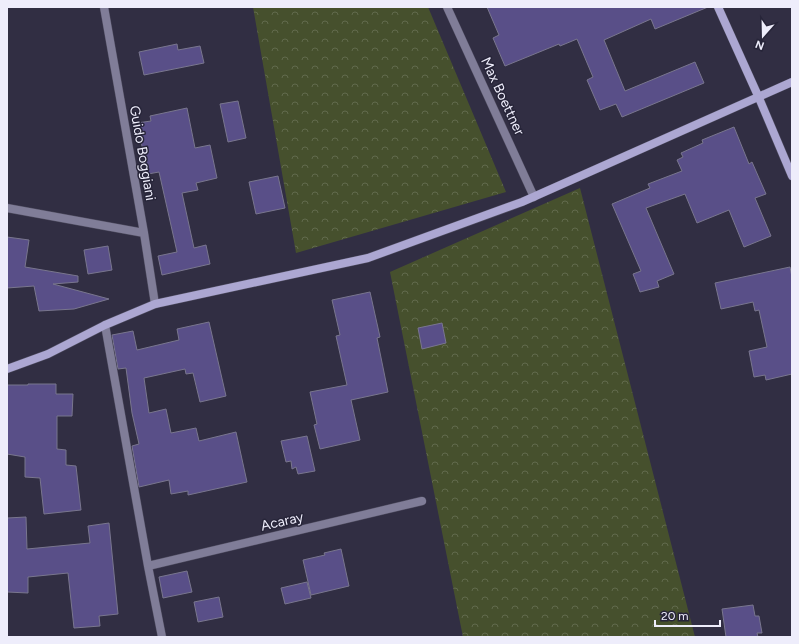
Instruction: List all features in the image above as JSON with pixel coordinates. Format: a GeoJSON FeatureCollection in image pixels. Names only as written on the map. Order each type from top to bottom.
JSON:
{"type":"FeatureCollection","features":[{"type":"Feature","properties":{"kind":"street","name":"Guido Boggiani"},"geometry":{"type":"LineString","coordinates":[[104,7],[144,232],[155,304]]}},
{"type":"Feature","properties":{"kind":"street","name":"Max Boettner"},"geometry":{"type":"LineString","coordinates":[[447,7],[534,196]]}},
{"type":"Feature","properties":{"kind":"street"},"geometry":{"type":"LineString","coordinates":[[718,7],[792,176]]}},
{"type":"Feature","properties":{"kind":"street"},"geometry":{"type":"LineString","coordinates":[[7,369],[48,354],[105,325],[155,304],[368,258],[522,202],[759,98],[792,82]]}},
{"type":"Feature","properties":{"kind":"street"},"geometry":{"type":"LineString","coordinates":[[7,208],[144,232]]}},
{"type":"Feature","properties":{"kind":"street"},"geometry":{"type":"LineString","coordinates":[[105,325],[162,637]]}},
{"type":"Feature","properties":{"kind":"street","name":"Acaray"},"geometry":{"type":"LineString","coordinates":[[148,566],[422,501]]}},
{"type":"Feature","properties":{"kind":"green space"},"geometry":{"type":"Polygon","coordinates":[[[253,7],[428,7],[506,192],[296,253],[253,7]]]}},
{"type":"Feature","properties":{"kind":"green space"},"geometry":{"type":"Polygon","coordinates":[[[580,188],[695,637],[463,637],[390,272],[580,188]]]}},
{"type":"Feature","properties":{"kind":"building"},"geometry":{"type":"Polygon","coordinates":[[[487,7],[708,7],[655,29],[651,19],[604,40],[625,91],[695,62],[704,83],[622,117],[616,104],[600,110],[587,80],[593,77],[577,39],[560,46],[559,44],[505,66],[493,38],[499,35],[487,7]]]}},
{"type":"Feature","properties":{"kind":"building"},"geometry":{"type":"Polygon","coordinates":[[[177,44],[178,50],[200,46],[204,63],[144,75],[139,52],[177,44]]]}},
{"type":"Feature","properties":{"kind":"building"},"geometry":{"type":"Polygon","coordinates":[[[238,101],[246,138],[228,142],[220,104],[238,101]]]}},
{"type":"Feature","properties":{"kind":"building"},"geometry":{"type":"Polygon","coordinates":[[[187,108],[195,148],[210,145],[217,178],[196,183],[198,190],[182,193],[194,248],[206,245],[210,264],[162,275],[158,256],[177,252],[159,172],[148,174],[137,123],[151,121],[150,116],[187,108]]]}},
{"type":"Feature","properties":{"kind":"building"},"geometry":{"type":"Polygon","coordinates":[[[734,127],[749,164],[752,162],[766,194],[755,198],[771,236],[744,247],[729,210],[697,223],[685,194],[646,208],[674,274],[657,281],[659,287],[640,292],[633,274],[641,271],[612,204],[650,188],[648,184],[682,171],[677,160],[683,157],[681,153],[703,143],[702,140],[734,127]]]}},
{"type":"Feature","properties":{"kind":"building"},"geometry":{"type":"Polygon","coordinates":[[[278,176],[285,208],[256,214],[249,182],[278,176]]]}},
{"type":"Feature","properties":{"kind":"building"},"geometry":{"type":"Polygon","coordinates":[[[7,237],[29,240],[25,267],[78,276],[78,282],[53,284],[109,299],[74,309],[39,311],[34,286],[7,288],[7,237]]]}},
{"type":"Feature","properties":{"kind":"building"},"geometry":{"type":"Polygon","coordinates":[[[108,246],[112,270],[88,274],[84,250],[108,246]]]}},
{"type":"Feature","properties":{"kind":"building"},"geometry":{"type":"Polygon","coordinates":[[[790,267],[792,277],[792,374],[766,380],[765,375],[754,377],[749,351],[767,347],[759,310],[755,311],[753,302],[721,309],[715,283],[790,267]]]}},
{"type":"Feature","properties":{"kind":"building"},"geometry":{"type":"Polygon","coordinates":[[[370,292],[380,337],[377,338],[388,392],[351,400],[360,440],[320,449],[314,425],[317,424],[310,392],[347,385],[336,336],[340,335],[332,300],[370,292]]]}},
{"type":"Feature","properties":{"kind":"building"},"geometry":{"type":"Polygon","coordinates":[[[209,322],[226,396],[200,402],[193,373],[186,374],[185,369],[144,378],[149,413],[166,409],[171,433],[196,428],[199,441],[236,432],[247,482],[188,495],[188,491],[171,494],[169,480],[139,487],[132,446],[139,444],[132,413],[126,368],[118,369],[112,335],[133,331],[137,350],[179,340],[177,329],[209,322]]]}},
{"type":"Feature","properties":{"kind":"building"},"geometry":{"type":"Polygon","coordinates":[[[442,323],[446,343],[422,349],[418,328],[442,323]]]}},
{"type":"Feature","properties":{"kind":"building"},"geometry":{"type":"Polygon","coordinates":[[[56,384],[56,394],[73,394],[72,416],[57,416],[57,449],[66,450],[66,465],[76,466],[81,510],[44,514],[40,478],[25,477],[25,457],[7,454],[7,385],[56,384]]]}},
{"type":"Feature","properties":{"kind":"building"},"geometry":{"type":"Polygon","coordinates":[[[307,436],[315,471],[298,474],[296,467],[292,469],[291,461],[286,462],[281,441],[307,436]]]}},
{"type":"Feature","properties":{"kind":"building"},"geometry":{"type":"Polygon","coordinates":[[[26,517],[27,549],[90,543],[88,526],[109,523],[118,614],[99,616],[100,626],[74,628],[68,573],[28,577],[28,593],[7,592],[7,518],[26,517]]]}},
{"type":"Feature","properties":{"kind":"building"},"geometry":{"type":"Polygon","coordinates":[[[341,549],[349,586],[311,595],[303,560],[325,555],[324,553],[341,549]]]}},
{"type":"Feature","properties":{"kind":"building"},"geometry":{"type":"Polygon","coordinates":[[[187,571],[192,592],[163,598],[159,577],[187,571]]]}},
{"type":"Feature","properties":{"kind":"building"},"geometry":{"type":"Polygon","coordinates":[[[307,582],[311,598],[285,604],[281,588],[307,582]]]}},
{"type":"Feature","properties":{"kind":"building"},"geometry":{"type":"Polygon","coordinates":[[[219,597],[223,617],[198,622],[194,602],[219,597]]]}},
{"type":"Feature","properties":{"kind":"building"},"geometry":{"type":"Polygon","coordinates":[[[753,605],[755,616],[759,616],[762,633],[757,633],[758,637],[726,637],[722,609],[753,605]]]}}]}
